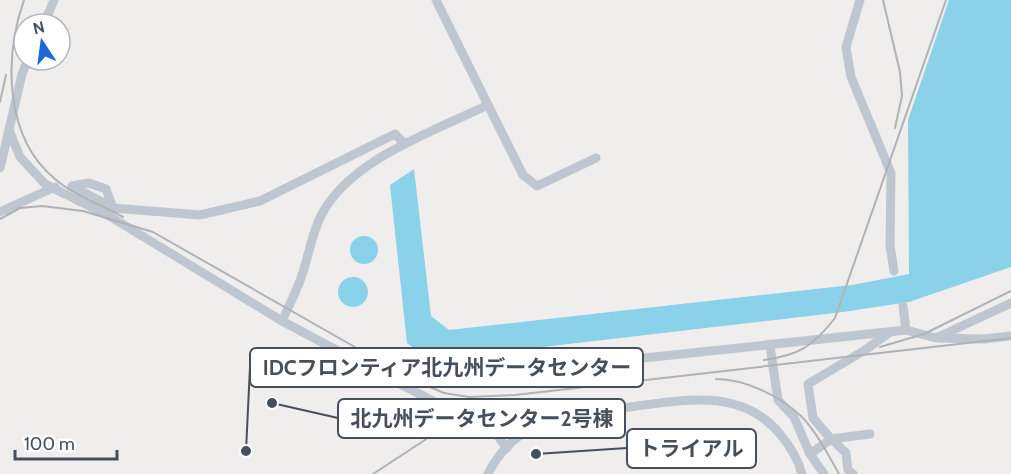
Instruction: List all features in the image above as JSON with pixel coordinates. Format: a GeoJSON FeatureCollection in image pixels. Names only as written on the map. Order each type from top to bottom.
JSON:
{"type":"FeatureCollection","features":[{"type":"Feature","properties":{"kind":"street"},"geometry":{"type":"LineString","coordinates":[[436,0],[523,175],[537,186],[596,158]]}},
{"type":"Feature","properties":{"kind":"street"},"geometry":{"type":"LineString","coordinates":[[860,0],[846,47],[850,76],[891,173],[890,245],[894,271]]}},
{"type":"Feature","properties":{"kind":"street"},"geometry":{"type":"LineString","coordinates":[[0,168],[25,72]]}},
{"type":"Feature","properties":{"kind":"street"},"geometry":{"type":"LineString","coordinates":[[282,321],[302,277],[321,216],[333,195],[351,177],[405,144],[488,105]]}},
{"type":"Feature","properties":{"kind":"street"},"geometry":{"type":"LineString","coordinates":[[9,130],[20,157],[45,184],[117,221],[282,321],[399,384],[439,404],[475,407],[507,448]]}},
{"type":"Feature","properties":{"kind":"street"},"geometry":{"type":"LineString","coordinates":[[0,212],[52,188],[72,186],[113,208],[200,215],[226,211],[260,201],[395,134],[405,144]]}},
{"type":"Feature","properties":{"kind":"street"},"geometry":{"type":"LineString","coordinates":[[936,338],[1011,303]]}},
{"type":"Feature","properties":{"kind":"street"},"geometry":{"type":"LineString","coordinates":[[903,306],[906,330]]}},
{"type":"Feature","properties":{"kind":"street"},"geometry":{"type":"LineString","coordinates":[[399,384],[906,330],[936,338],[984,339],[1011,336]]}},
{"type":"Feature","properties":{"kind":"street"},"geometry":{"type":"LineString","coordinates":[[853,474],[849,470],[846,453],[813,418],[808,384],[865,350],[890,332]]}},
{"type":"Feature","properties":{"kind":"street"},"geometry":{"type":"LineString","coordinates":[[770,346],[778,400],[794,417],[810,454],[824,474]]}},
{"type":"Feature","properties":{"kind":"street"},"geometry":{"type":"LineString","coordinates":[[489,474],[507,448],[521,434],[554,418],[696,398],[722,400],[759,414],[774,427],[795,455],[802,474]]}},
{"type":"Feature","properties":{"kind":"street"},"geometry":{"type":"LineString","coordinates":[[810,454],[831,439],[870,434]]}},
{"type":"Feature","properties":{"kind":"water"},"geometry":{"type":"Polygon","coordinates":[[[949,0],[1011,0],[1011,267],[909,302],[843,312],[430,360],[407,343],[390,185],[414,169],[431,316],[449,330],[852,285],[909,274],[908,120],[949,0]]]}},
{"type":"Feature","properties":{"kind":"water"},"geometry":{"type":"Polygon","coordinates":[[[364,236],[374,240],[378,250],[374,260],[364,264],[354,260],[350,250],[354,240],[364,236]]]}},
{"type":"Feature","properties":{"kind":"water"},"geometry":{"type":"Polygon","coordinates":[[[353,277],[359,278],[367,286],[367,298],[359,306],[353,307],[347,306],[339,298],[338,292],[339,286],[347,278],[353,277]]]}},
{"type":"Feature","properties":{"kind":"railway"},"geometry":{"type":"LineString","coordinates":[[24,0],[17,22],[12,71],[13,95],[26,141],[38,162],[62,185],[123,217]]}},
{"type":"Feature","properties":{"kind":"railway"},"geometry":{"type":"LineString","coordinates":[[883,0],[900,72],[902,96],[895,128]]}},
{"type":"Feature","properties":{"kind":"railway"},"geometry":{"type":"LineString","coordinates":[[764,360],[805,348],[820,336],[835,318],[946,0]]}},
{"type":"Feature","properties":{"kind":"railway"},"geometry":{"type":"LineString","coordinates":[[0,102],[6,75]]}},
{"type":"Feature","properties":{"kind":"railway"},"geometry":{"type":"LineString","coordinates":[[0,219],[20,208],[42,206],[83,211],[153,232],[411,379],[444,393],[469,397],[515,395],[1011,338]]}},
{"type":"Feature","properties":{"kind":"railway"},"geometry":{"type":"LineString","coordinates":[[880,347],[924,334],[1011,291]]}},
{"type":"Feature","properties":{"kind":"railway"},"geometry":{"type":"LineString","coordinates":[[716,379],[750,385],[793,409],[812,429],[839,474]]}},
{"type":"Feature","properties":{"kind":"railway"},"geometry":{"type":"LineString","coordinates":[[373,474],[475,407],[496,402]]}},
{"type":"Feature","properties":{"kind":"place","name":"北九州データセンター2号棟"},"geometry":{"type":"Point","coordinates":[272,403]}},
{"type":"Feature","properties":{"kind":"place","name":"IDCフロンティア北九州データセンター"},"geometry":{"type":"Point","coordinates":[246,451]}},
{"type":"Feature","properties":{"kind":"place","name":"トライアル"},"geometry":{"type":"Point","coordinates":[536,454]}}]}
